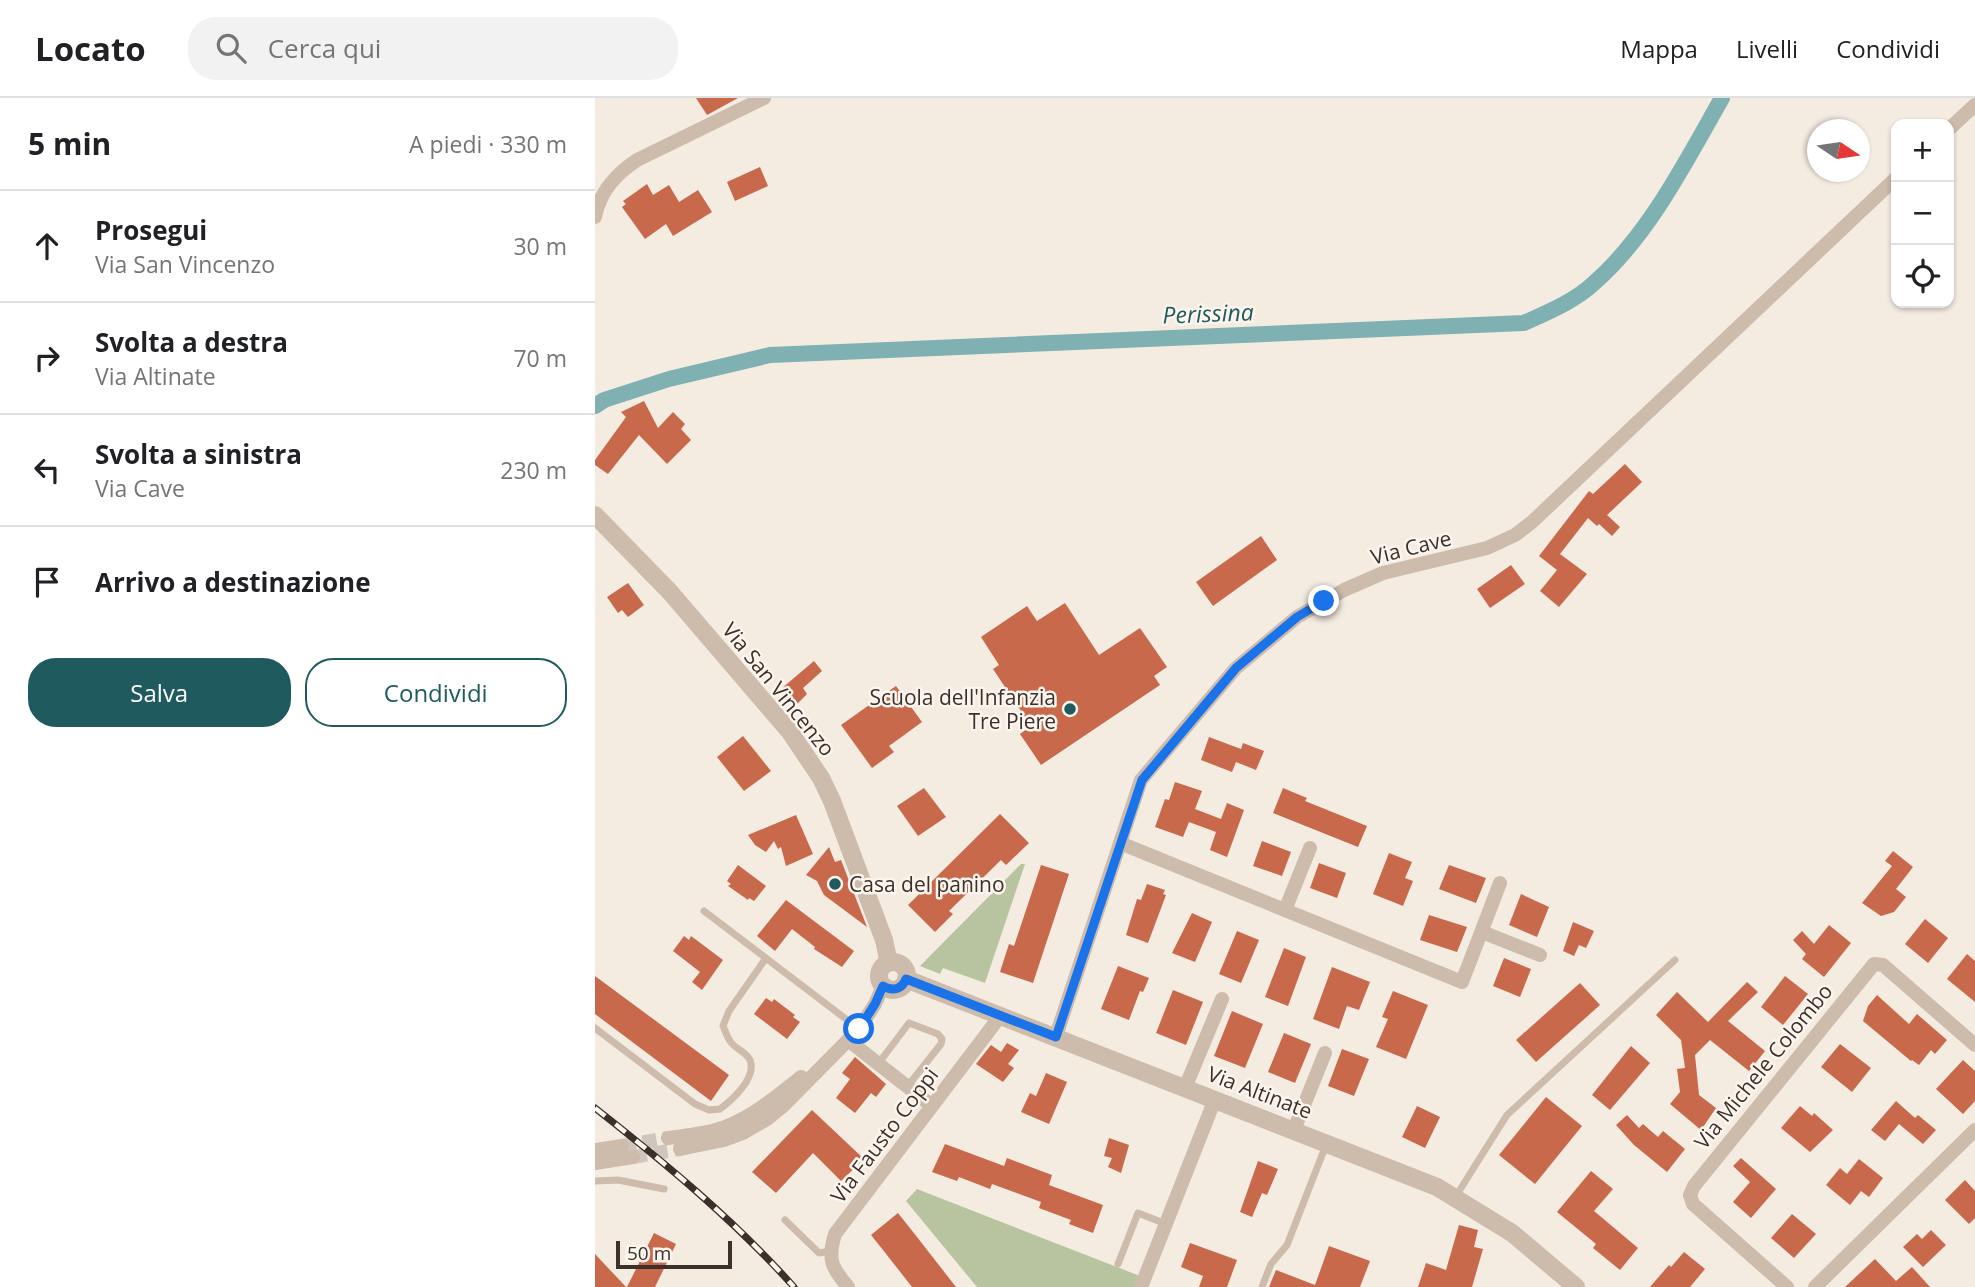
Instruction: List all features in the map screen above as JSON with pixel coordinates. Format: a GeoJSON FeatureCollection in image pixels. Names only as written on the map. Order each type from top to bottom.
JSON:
{"type":"FeatureCollection","features":[{"type":"Feature","properties":{"kind":"street"},"geometry":{"type":"LineString","coordinates":[[595,217],[602,197],[621,172],[637,160],[764,98]]}},
{"type":"Feature","properties":{"kind":"street"},"geometry":{"type":"LineString","coordinates":[[1954,124],[1975,105]]}},
{"type":"Feature","properties":{"kind":"street","name":"Via Cave"},"geometry":{"type":"LineString","coordinates":[[1056,1037],[1142,780],[1236,668],[1297,617],[1366,579],[1469,554],[1515,535],[1548,507],[1892,182]]}},
{"type":"Feature","properties":{"kind":"street","name":"Via San Vincenzo"},"geometry":{"type":"LineString","coordinates":[[595,515],[670,592],[790,732],[808,757],[832,801],[884,940],[889,963]]}},
{"type":"Feature","properties":{"kind":"street"},"geometry":{"type":"LineString","coordinates":[[1120,843],[1462,982],[1500,883]]}},
{"type":"Feature","properties":{"kind":"street"},"geometry":{"type":"LineString","coordinates":[[1285,910],[1310,848]]}},
{"type":"Feature","properties":{"kind":"street"},"geometry":{"type":"LineString","coordinates":[[1482,932],[1540,955]]}},
{"type":"Feature","properties":{"kind":"street"},"geometry":{"type":"LineString","coordinates":[[889,963],[902,966],[906,979],[897,989],[883,986],[879,979],[880,971],[889,963]]}},
{"type":"Feature","properties":{"kind":"street","name":"Via Michele Colombo"},"geometry":{"type":"LineString","coordinates":[[1787,1287],[1693,1204],[1690,1195],[1694,1186],[1874,964],[1883,965],[1975,1045]]}},
{"type":"Feature","properties":{"kind":"street","name":"Via Altinate"},"geometry":{"type":"LineString","coordinates":[[906,979],[1415,1177],[1455,1197],[1512,1233],[1576,1287]]}},
{"type":"Feature","properties":{"kind":"street"},"geometry":{"type":"LineString","coordinates":[[680,1149],[724,1140],[767,1119],[803,1087],[859,1029],[883,986]]}},
{"type":"Feature","properties":{"kind":"street"},"geometry":{"type":"LineString","coordinates":[[1185,1087],[1222,999]]}},
{"type":"Feature","properties":{"kind":"street","name":"Via Fausto Coppi"},"geometry":{"type":"LineString","coordinates":[[831,1251],[835,1234],[1001,1015]]}},
{"type":"Feature","properties":{"kind":"street"},"geometry":{"type":"LineString","coordinates":[[848,1040],[932,1106]]}},
{"type":"Feature","properties":{"kind":"street"},"geometry":{"type":"LineString","coordinates":[[1294,1130],[1325,1053]]}},
{"type":"Feature","properties":{"kind":"street"},"geometry":{"type":"LineString","coordinates":[[668,1138],[714,1130],[739,1120],[775,1098],[834,1054]]}},
{"type":"Feature","properties":{"kind":"street"},"geometry":{"type":"LineString","coordinates":[[1141,1287],[1215,1099]]}},
{"type":"Feature","properties":{"kind":"street"},"geometry":{"type":"LineString","coordinates":[[1815,1287],[1975,1130]]}},
{"type":"Feature","properties":{"kind":"street"},"geometry":{"type":"LineString","coordinates":[[595,1150],[622,1146]]}},
{"type":"Feature","properties":{"kind":"street"},"geometry":{"type":"LineString","coordinates":[[595,1163],[633,1157]]}},
{"type":"Feature","properties":{"kind":"street"},"geometry":{"type":"LineString","coordinates":[[831,1251],[833,1269],[848,1287]]}},
{"type":"Feature","properties":{"kind":"lane"},"geometry":{"type":"LineString","coordinates":[[704,912],[859,1029]]}},
{"type":"Feature","properties":{"kind":"lane"},"geometry":{"type":"LineString","coordinates":[[595,1028],[695,1104],[709,1110],[720,1109],[744,1084],[751,1072],[751,1062],[745,1053],[730,1042],[723,1026],[729,1011],[766,958]]}},
{"type":"Feature","properties":{"kind":"lane"},"geometry":{"type":"LineString","coordinates":[[1455,1197],[1507,1115],[1675,960]]}},
{"type":"Feature","properties":{"kind":"lane"},"geometry":{"type":"LineString","coordinates":[[878,1065],[909,1023],[938,1034],[942,1039],[941,1044],[907,1087]]}},
{"type":"Feature","properties":{"kind":"lane"},"geometry":{"type":"LineString","coordinates":[[1262,1287],[1271,1264],[1287,1245],[1327,1142]]}},
{"type":"Feature","properties":{"kind":"lane"},"geometry":{"type":"LineString","coordinates":[[595,1181],[618,1180],[664,1189]]}},
{"type":"Feature","properties":{"kind":"lane"},"geometry":{"type":"LineString","coordinates":[[1118,1264],[1138,1213],[1166,1224]]}},
{"type":"Feature","properties":{"kind":"lane"},"geometry":{"type":"LineString","coordinates":[[785,1220],[819,1253],[831,1251]]}},
{"type":"Feature","properties":{"kind":"green space"},"geometry":{"type":"Polygon","coordinates":[[[1021,864],[1025,864],[985,983],[943,968],[940,974],[920,966],[1021,864]]]}},
{"type":"Feature","properties":{"kind":"green space"},"geometry":{"type":"Polygon","coordinates":[[[917,1189],[1145,1278],[1141,1287],[977,1287],[906,1201],[917,1189]]]}},
{"type":"Feature","properties":{"kind":"building"},"geometry":{"type":"Polygon","coordinates":[[[696,98],[738,98],[707,115],[696,98]]]}},
{"type":"Feature","properties":{"kind":"building"},"geometry":{"type":"Polygon","coordinates":[[[760,167],[768,186],[735,201],[727,182],[760,167]]]}},
{"type":"Feature","properties":{"kind":"building"},"geometry":{"type":"Polygon","coordinates":[[[647,184],[653,195],[669,185],[679,202],[698,190],[712,212],[673,236],[666,224],[645,239],[622,207],[626,204],[623,201],[647,184]]]}},
{"type":"Feature","properties":{"kind":"building"},"geometry":{"type":"Polygon","coordinates":[[[644,401],[658,428],[673,412],[685,424],[681,429],[691,440],[667,464],[639,435],[608,474],[595,465],[595,460],[626,417],[621,412],[644,401]]]}},
{"type":"Feature","properties":{"kind":"building"},"geometry":{"type":"Polygon","coordinates":[[[1625,464],[1642,482],[1607,515],[1620,527],[1612,536],[1588,518],[1560,554],[1587,574],[1559,607],[1540,591],[1557,570],[1539,556],[1589,491],[1593,494],[1625,464]]]}},
{"type":"Feature","properties":{"kind":"building"},"geometry":{"type":"Polygon","coordinates":[[[1261,536],[1277,560],[1213,606],[1196,582],[1261,536]]]}},
{"type":"Feature","properties":{"kind":"building"},"geometry":{"type":"Polygon","coordinates":[[[1511,565],[1525,584],[1490,608],[1477,589],[1511,565]]]}},
{"type":"Feature","properties":{"kind":"building"},"geometry":{"type":"Polygon","coordinates":[[[628,583],[644,605],[628,617],[622,610],[618,613],[607,597],[628,583]]]}},
{"type":"Feature","properties":{"kind":"building"},"geometry":{"type":"Polygon","coordinates":[[[1065,603],[1099,655],[1140,628],[1167,667],[1154,676],[1160,685],[1041,765],[1020,734],[1031,726],[993,669],[999,665],[981,637],[1027,606],[1037,621],[1065,603]]]}},
{"type":"Feature","properties":{"kind":"building"},"geometry":{"type":"Polygon","coordinates":[[[814,661],[822,671],[803,688],[807,694],[796,705],[781,689],[814,661]]]}},
{"type":"Feature","properties":{"kind":"building"},"geometry":{"type":"Polygon","coordinates":[[[896,686],[922,722],[889,746],[894,752],[872,768],[841,725],[896,686]]]}},
{"type":"Feature","properties":{"kind":"building"},"geometry":{"type":"Polygon","coordinates":[[[743,736],[771,771],[744,791],[717,757],[743,736]]]}},
{"type":"Feature","properties":{"kind":"building"},"geometry":{"type":"Polygon","coordinates":[[[1209,737],[1241,749],[1243,743],[1264,751],[1256,770],[1236,762],[1232,772],[1201,760],[1209,737]]]}},
{"type":"Feature","properties":{"kind":"building"},"geometry":{"type":"Polygon","coordinates":[[[1175,782],[1202,791],[1195,809],[1221,819],[1227,803],[1244,810],[1227,857],[1210,850],[1216,832],[1189,822],[1183,837],[1155,827],[1165,799],[1169,800],[1175,782]]]}},
{"type":"Feature","properties":{"kind":"building"},"geometry":{"type":"Polygon","coordinates":[[[924,788],[946,817],[918,836],[897,806],[924,788]]]}},
{"type":"Feature","properties":{"kind":"building"},"geometry":{"type":"Polygon","coordinates":[[[1283,788],[1307,798],[1305,801],[1367,826],[1358,847],[1273,813],[1283,788]]]}},
{"type":"Feature","properties":{"kind":"building"},"geometry":{"type":"Polygon","coordinates":[[[1000,814],[1029,843],[1006,865],[1001,860],[949,911],[953,914],[935,932],[908,905],[1000,814]]]}},
{"type":"Feature","properties":{"kind":"building"},"geometry":{"type":"Polygon","coordinates":[[[796,815],[813,854],[786,866],[781,847],[778,849],[774,841],[766,852],[755,845],[748,835],[796,815]]]}},
{"type":"Feature","properties":{"kind":"building"},"geometry":{"type":"Polygon","coordinates":[[[1262,841],[1291,852],[1282,876],[1253,866],[1262,841]]]}},
{"type":"Feature","properties":{"kind":"building","name":"Casa del panino"},"geometry":{"type":"Polygon","coordinates":[[[829,847],[835,862],[841,860],[867,927],[824,895],[817,881],[806,875],[829,847]]]}},
{"type":"Feature","properties":{"kind":"building"},"geometry":{"type":"Polygon","coordinates":[[[1893,851],[1913,867],[1896,889],[1906,897],[1894,912],[1881,916],[1862,903],[1892,866],[1885,861],[1893,851]]]}},
{"type":"Feature","properties":{"kind":"building"},"geometry":{"type":"Polygon","coordinates":[[[1389,853],[1412,862],[1405,878],[1413,881],[1403,906],[1373,894],[1389,853]]]}},
{"type":"Feature","properties":{"kind":"building"},"geometry":{"type":"Polygon","coordinates":[[[1319,863],[1346,873],[1337,898],[1310,888],[1319,863]]]}},
{"type":"Feature","properties":{"kind":"building"},"geometry":{"type":"Polygon","coordinates":[[[738,865],[766,886],[754,901],[749,898],[748,900],[728,886],[731,884],[727,881],[738,865]]]}},
{"type":"Feature","properties":{"kind":"building"},"geometry":{"type":"Polygon","coordinates":[[[1041,865],[1069,874],[1033,983],[1000,972],[1009,944],[1014,946],[1041,865]]]}},
{"type":"Feature","properties":{"kind":"building"},"geometry":{"type":"Polygon","coordinates":[[[1449,865],[1486,878],[1476,903],[1439,889],[1449,865]]]}},
{"type":"Feature","properties":{"kind":"building"},"geometry":{"type":"Polygon","coordinates":[[[1147,884],[1165,890],[1163,894],[1166,895],[1148,943],[1126,935],[1137,899],[1141,900],[1147,884]]]}},
{"type":"Feature","properties":{"kind":"building"},"geometry":{"type":"Polygon","coordinates":[[[1521,894],[1549,907],[1537,937],[1509,925],[1521,894]]]}},
{"type":"Feature","properties":{"kind":"building"},"geometry":{"type":"Polygon","coordinates":[[[786,900],[854,951],[842,967],[814,949],[815,947],[792,929],[775,951],[757,936],[786,900]]]}},
{"type":"Feature","properties":{"kind":"building"},"geometry":{"type":"Polygon","coordinates":[[[1192,913],[1212,922],[1195,962],[1172,953],[1192,913]]]}},
{"type":"Feature","properties":{"kind":"building"},"geometry":{"type":"Polygon","coordinates":[[[1429,915],[1467,927],[1457,952],[1420,940],[1429,915]]]}},
{"type":"Feature","properties":{"kind":"building"},"geometry":{"type":"Polygon","coordinates":[[[1925,919],[1948,938],[1928,963],[1905,944],[1925,919]]]}},
{"type":"Feature","properties":{"kind":"building"},"geometry":{"type":"Polygon","coordinates":[[[1573,922],[1594,931],[1586,948],[1579,945],[1574,956],[1563,951],[1573,922]]]}},
{"type":"Feature","properties":{"kind":"building"},"geometry":{"type":"Polygon","coordinates":[[[1829,925],[1851,943],[1824,977],[1802,959],[1806,954],[1793,940],[1802,931],[1814,944],[1829,925]]]}},
{"type":"Feature","properties":{"kind":"building"},"geometry":{"type":"Polygon","coordinates":[[[1237,931],[1259,940],[1241,983],[1219,974],[1237,931]]]}},
{"type":"Feature","properties":{"kind":"building"},"geometry":{"type":"Polygon","coordinates":[[[684,936],[689,940],[691,936],[723,960],[702,990],[692,982],[700,972],[673,951],[684,936]]]}},
{"type":"Feature","properties":{"kind":"building"},"geometry":{"type":"Polygon","coordinates":[[[1284,948],[1306,957],[1288,1006],[1265,997],[1284,948]]]}},
{"type":"Feature","properties":{"kind":"building"},"geometry":{"type":"Polygon","coordinates":[[[1967,954],[1975,961],[1975,1002],[1947,979],[1967,954]]]}},
{"type":"Feature","properties":{"kind":"building"},"geometry":{"type":"Polygon","coordinates":[[[1504,958],[1531,969],[1520,997],[1493,986],[1504,958]]]}},
{"type":"Feature","properties":{"kind":"building"},"geometry":{"type":"Polygon","coordinates":[[[1118,966],[1149,978],[1143,992],[1140,991],[1129,1020],[1101,1009],[1118,966]]]}},
{"type":"Feature","properties":{"kind":"building"},"geometry":{"type":"Polygon","coordinates":[[[1332,967],[1370,982],[1359,1010],[1347,1006],[1339,1029],[1313,1019],[1332,967]]]}},
{"type":"Feature","properties":{"kind":"building"},"geometry":{"type":"Polygon","coordinates":[[[595,976],[729,1075],[711,1101],[595,1014],[595,976]]]}},
{"type":"Feature","properties":{"kind":"building"},"geometry":{"type":"Polygon","coordinates":[[[1785,976],[1808,994],[1783,1025],[1761,1007],[1785,976]]]}},
{"type":"Feature","properties":{"kind":"building"},"geometry":{"type":"Polygon","coordinates":[[[1747,982],[1758,992],[1728,1021],[1765,1051],[1749,1071],[1710,1040],[1695,1055],[1699,1095],[1716,1108],[1701,1130],[1670,1104],[1680,1092],[1677,1069],[1685,1068],[1681,1040],[1656,1015],[1677,992],[1708,1022],[1747,982]]]}},
{"type":"Feature","properties":{"kind":"building"},"geometry":{"type":"Polygon","coordinates":[[[1580,983],[1600,1005],[1536,1062],[1516,1040],[1580,983]]]}},
{"type":"Feature","properties":{"kind":"building"},"geometry":{"type":"Polygon","coordinates":[[[1173,990],[1203,1002],[1186,1045],[1156,1033],[1173,990]]]}},
{"type":"Feature","properties":{"kind":"building"},"geometry":{"type":"Polygon","coordinates":[[[1393,991],[1428,1005],[1406,1059],[1376,1047],[1388,1019],[1382,1017],[1393,991]]]}},
{"type":"Feature","properties":{"kind":"building"},"geometry":{"type":"Polygon","coordinates":[[[1877,995],[1909,1024],[1917,1014],[1947,1040],[1935,1054],[1931,1050],[1919,1065],[1911,1061],[1863,1021],[1868,1006],[1877,995]]]}},
{"type":"Feature","properties":{"kind":"building"},"geometry":{"type":"Polygon","coordinates":[[[766,998],[772,1002],[774,999],[800,1022],[787,1039],[754,1014],[766,998]]]}},
{"type":"Feature","properties":{"kind":"building"},"geometry":{"type":"Polygon","coordinates":[[[1232,1011],[1263,1024],[1245,1068],[1214,1056],[1232,1011]]]}},
{"type":"Feature","properties":{"kind":"building"},"geometry":{"type":"Polygon","coordinates":[[[1284,1033],[1311,1044],[1295,1083],[1268,1072],[1284,1033]]]}},
{"type":"Feature","properties":{"kind":"building"},"geometry":{"type":"Polygon","coordinates":[[[1007,1043],[1019,1050],[1008,1064],[1014,1068],[1003,1082],[976,1064],[991,1045],[1001,1052],[1007,1043]]]}},
{"type":"Feature","properties":{"kind":"building"},"geometry":{"type":"Polygon","coordinates":[[[1840,1044],[1871,1068],[1852,1092],[1821,1067],[1840,1044]]]}},
{"type":"Feature","properties":{"kind":"building"},"geometry":{"type":"Polygon","coordinates":[[[1631,1046],[1650,1063],[1610,1110],[1592,1095],[1631,1046]]]}},
{"type":"Feature","properties":{"kind":"building"},"geometry":{"type":"Polygon","coordinates":[[[1342,1049],[1369,1059],[1354,1096],[1328,1086],[1342,1049]]]}},
{"type":"Feature","properties":{"kind":"building"},"geometry":{"type":"Polygon","coordinates":[[[855,1057],[886,1084],[876,1097],[871,1093],[855,1113],[836,1098],[850,1079],[842,1073],[855,1057]]]}},
{"type":"Feature","properties":{"kind":"building"},"geometry":{"type":"Polygon","coordinates":[[[1963,1060],[1975,1071],[1975,1101],[1963,1114],[1936,1089],[1963,1060]]]}},
{"type":"Feature","properties":{"kind":"building"},"geometry":{"type":"Polygon","coordinates":[[[1046,1073],[1067,1082],[1049,1124],[1021,1112],[1030,1093],[1036,1096],[1046,1073]]]}},
{"type":"Feature","properties":{"kind":"building"},"geometry":{"type":"Polygon","coordinates":[[[1546,1097],[1582,1126],[1535,1184],[1499,1155],[1546,1097]]]}},
{"type":"Feature","properties":{"kind":"building"},"geometry":{"type":"Polygon","coordinates":[[[1896,1101],[1915,1118],[1918,1115],[1936,1130],[1923,1144],[1899,1124],[1885,1141],[1871,1130],[1896,1101]]]}},
{"type":"Feature","properties":{"kind":"building"},"geometry":{"type":"Polygon","coordinates":[[[1417,1106],[1440,1117],[1425,1148],[1402,1137],[1417,1106]]]}},
{"type":"Feature","properties":{"kind":"building"},"geometry":{"type":"Polygon","coordinates":[[[1800,1106],[1812,1116],[1814,1113],[1833,1130],[1810,1152],[1781,1128],[1800,1106]]]}},
{"type":"Feature","properties":{"kind":"building"},"geometry":{"type":"Polygon","coordinates":[[[812,1110],[864,1159],[841,1181],[813,1153],[776,1193],[752,1172],[812,1110]]]}},
{"type":"Feature","properties":{"kind":"building"},"geometry":{"type":"Polygon","coordinates":[[[1627,1115],[1639,1128],[1643,1124],[1658,1137],[1663,1131],[1685,1149],[1667,1172],[1634,1145],[1616,1125],[1627,1115]]]}},
{"type":"Feature","properties":{"kind":"building"},"geometry":{"type":"Polygon","coordinates":[[[1109,1138],[1129,1145],[1121,1173],[1108,1167],[1112,1158],[1104,1156],[1109,1138]]]}},
{"type":"Feature","properties":{"kind":"building"},"geometry":{"type":"Polygon","coordinates":[[[945,1144],[1004,1166],[1007,1158],[1052,1175],[1049,1185],[1103,1205],[1093,1233],[1069,1224],[1071,1220],[1039,1208],[1041,1202],[992,1184],[990,1189],[959,1177],[957,1181],[932,1172],[945,1144]]]}},
{"type":"Feature","properties":{"kind":"building"},"geometry":{"type":"Polygon","coordinates":[[[1741,1158],[1776,1189],[1751,1218],[1733,1202],[1750,1182],[1733,1166],[1741,1158]]]}},
{"type":"Feature","properties":{"kind":"building"},"geometry":{"type":"Polygon","coordinates":[[[1859,1159],[1883,1178],[1869,1197],[1861,1191],[1850,1205],[1826,1185],[1840,1168],[1847,1174],[1859,1159]]]}},
{"type":"Feature","properties":{"kind":"building"},"geometry":{"type":"Polygon","coordinates":[[[1258,1161],[1278,1169],[1267,1195],[1262,1193],[1252,1217],[1240,1212],[1258,1161]]]}},
{"type":"Feature","properties":{"kind":"building"},"geometry":{"type":"Polygon","coordinates":[[[1591,1171],[1613,1189],[1594,1211],[1638,1248],[1620,1270],[1593,1248],[1596,1244],[1557,1212],[1591,1171]]]}},
{"type":"Feature","properties":{"kind":"building"},"geometry":{"type":"Polygon","coordinates":[[[1965,1180],[1975,1191],[1975,1218],[1969,1224],[1945,1200],[1965,1180]]]}},
{"type":"Feature","properties":{"kind":"building"},"geometry":{"type":"Polygon","coordinates":[[[898,1213],[956,1287],[912,1287],[871,1235],[898,1213]]]}},
{"type":"Feature","properties":{"kind":"building"},"geometry":{"type":"Polygon","coordinates":[[[1792,1214],[1816,1234],[1794,1258],[1771,1238],[1792,1214]]]}},
{"type":"Feature","properties":{"kind":"building"},"geometry":{"type":"Polygon","coordinates":[[[1459,1225],[1478,1230],[1474,1247],[1483,1249],[1472,1287],[1418,1287],[1426,1263],[1446,1270],[1459,1225]]]}},
{"type":"Feature","properties":{"kind":"building"},"geometry":{"type":"Polygon","coordinates":[[[1931,1230],[1946,1245],[1923,1267],[1903,1247],[1917,1234],[1922,1239],[1931,1230]]]}},
{"type":"Feature","properties":{"kind":"building"},"geometry":{"type":"Polygon","coordinates":[[[654,1233],[676,1244],[655,1287],[627,1287],[654,1233]]]}},
{"type":"Feature","properties":{"kind":"building"},"geometry":{"type":"Polygon","coordinates":[[[1190,1243],[1237,1260],[1227,1287],[1199,1287],[1203,1276],[1181,1267],[1190,1243]]]}},
{"type":"Feature","properties":{"kind":"building"},"geometry":{"type":"Polygon","coordinates":[[[1329,1246],[1370,1261],[1360,1287],[1269,1287],[1276,1270],[1315,1285],[1329,1246]]]}},
{"type":"Feature","properties":{"kind":"building"},"geometry":{"type":"Polygon","coordinates":[[[1684,1252],[1705,1269],[1690,1287],[1650,1287],[1669,1265],[1671,1267],[1684,1252]]]}},
{"type":"Feature","properties":{"kind":"building"},"geometry":{"type":"Polygon","coordinates":[[[595,1254],[626,1287],[595,1287],[595,1254]]]}},
{"type":"Feature","properties":{"kind":"building"},"geometry":{"type":"Polygon","coordinates":[[[1875,1259],[1896,1281],[1912,1267],[1930,1287],[1845,1287],[1875,1259]]]}},
{"type":"Feature","properties":{"kind":"waterway","name":"Perissina"},"geometry":{"type":"LineString","coordinates":[[595,406],[604,400],[669,379],[770,355],[1524,323],[1578,295],[1614,264],[1665,196],[1722,98]]}},
{"type":"Feature","properties":{"kind":"tunnel"},"geometry":{"type":"LineString","coordinates":[[622,1146],[668,1138]]}},
{"type":"Feature","properties":{"kind":"tunnel"},"geometry":{"type":"LineString","coordinates":[[633,1157],[680,1149]]}},
{"type":"Feature","properties":{"kind":"railway"},"geometry":{"type":"LineString","coordinates":[[595,1108],[698,1193],[747,1238],[794,1287]]}},
{"type":"Feature","properties":{"kind":"place","name":"Scuola dell'Infanzia Tre Piere"},"geometry":{"type":"Point","coordinates":[1070,709]}},
{"type":"Feature","properties":{"kind":"place","name":"Casa del panino"},"geometry":{"type":"Point","coordinates":[835,884]}},
{"type":"Feature","properties":{"kind":"route"},"geometry":{"type":"LineString","coordinates":[[859,1029],[883,986],[897,989],[906,979],[1056,1037],[1142,780],[1236,668],[1297,617],[1324,601]]}}]}
